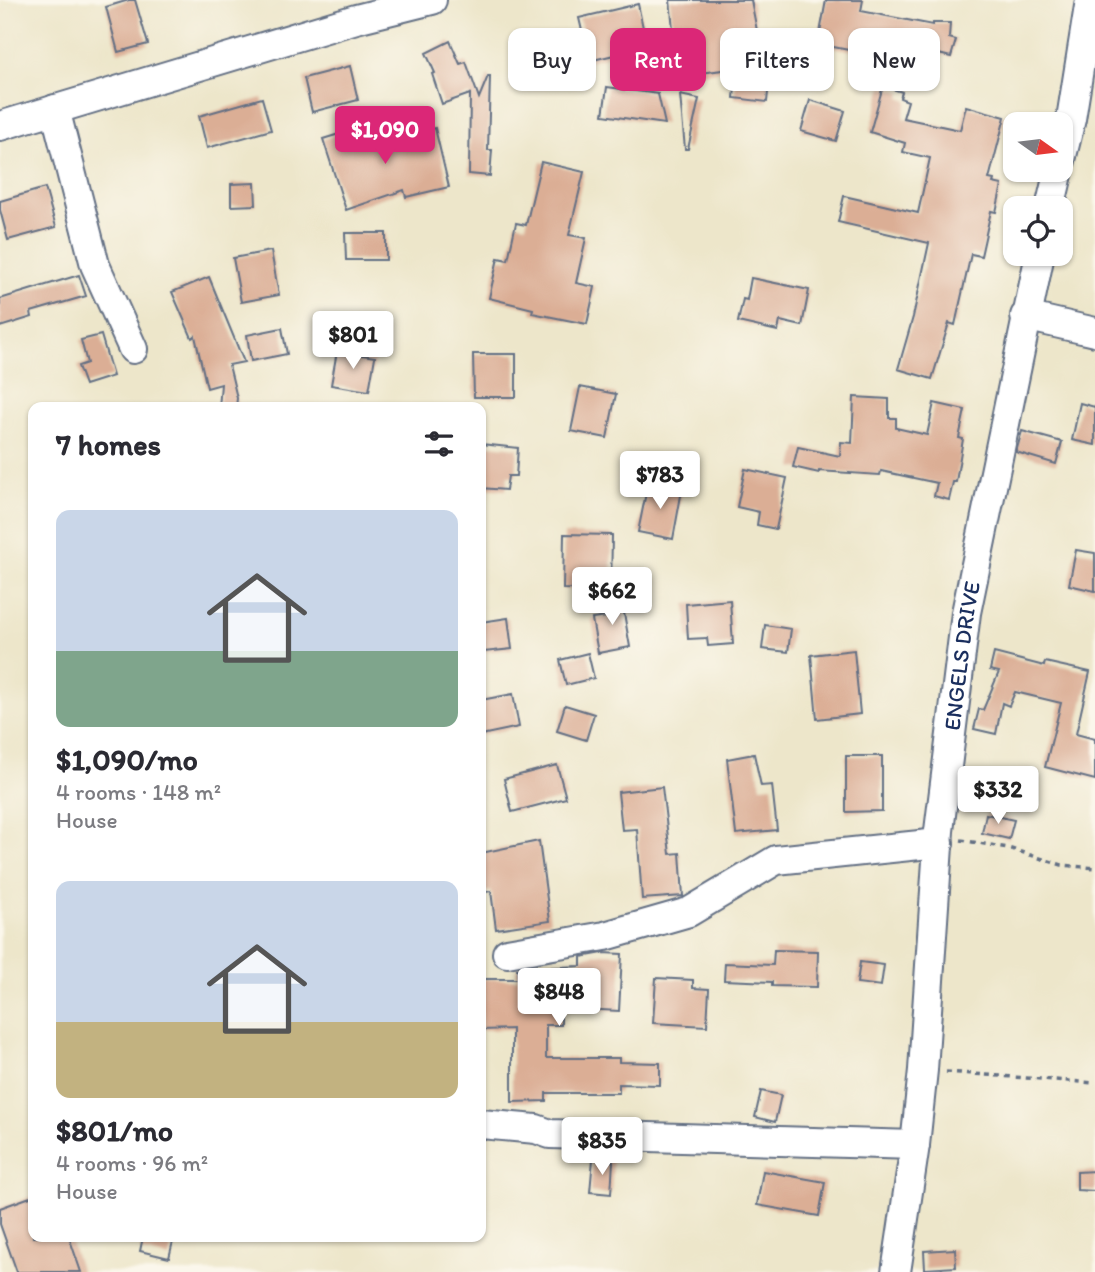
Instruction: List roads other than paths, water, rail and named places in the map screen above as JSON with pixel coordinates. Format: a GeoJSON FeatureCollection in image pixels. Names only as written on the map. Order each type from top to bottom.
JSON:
{"type":"FeatureCollection","features":[{"type":"Feature","properties":{"kind":"street"},"geometry":{"type":"LineString","coordinates":[[0,126],[352,9],[432,0]]}},
{"type":"Feature","properties":{"kind":"street"},"geometry":{"type":"LineString","coordinates":[[1072,112],[1090,0]]}},
{"type":"Feature","properties":{"kind":"street"},"geometry":{"type":"LineString","coordinates":[[55,109],[95,265],[133,349]]}},
{"type":"Feature","properties":{"kind":"street","name":"ENGELS DRIVE"},"geometry":{"type":"LineString","coordinates":[[896,1272],[923,1070],[939,837],[966,613],[1037,266]]}},
{"type":"Feature","properties":{"kind":"street"},"geometry":{"type":"LineString","coordinates":[[1026,316],[1095,332]]}},
{"type":"Feature","properties":{"kind":"street"},"geometry":{"type":"LineString","coordinates":[[507,953],[605,936],[689,912],[776,860],[939,837]]}},
{"type":"Feature","properties":{"kind":"street"},"geometry":{"type":"LineString","coordinates":[[486,1124],[536,1129],[550,1134],[915,1145]]}}]}
